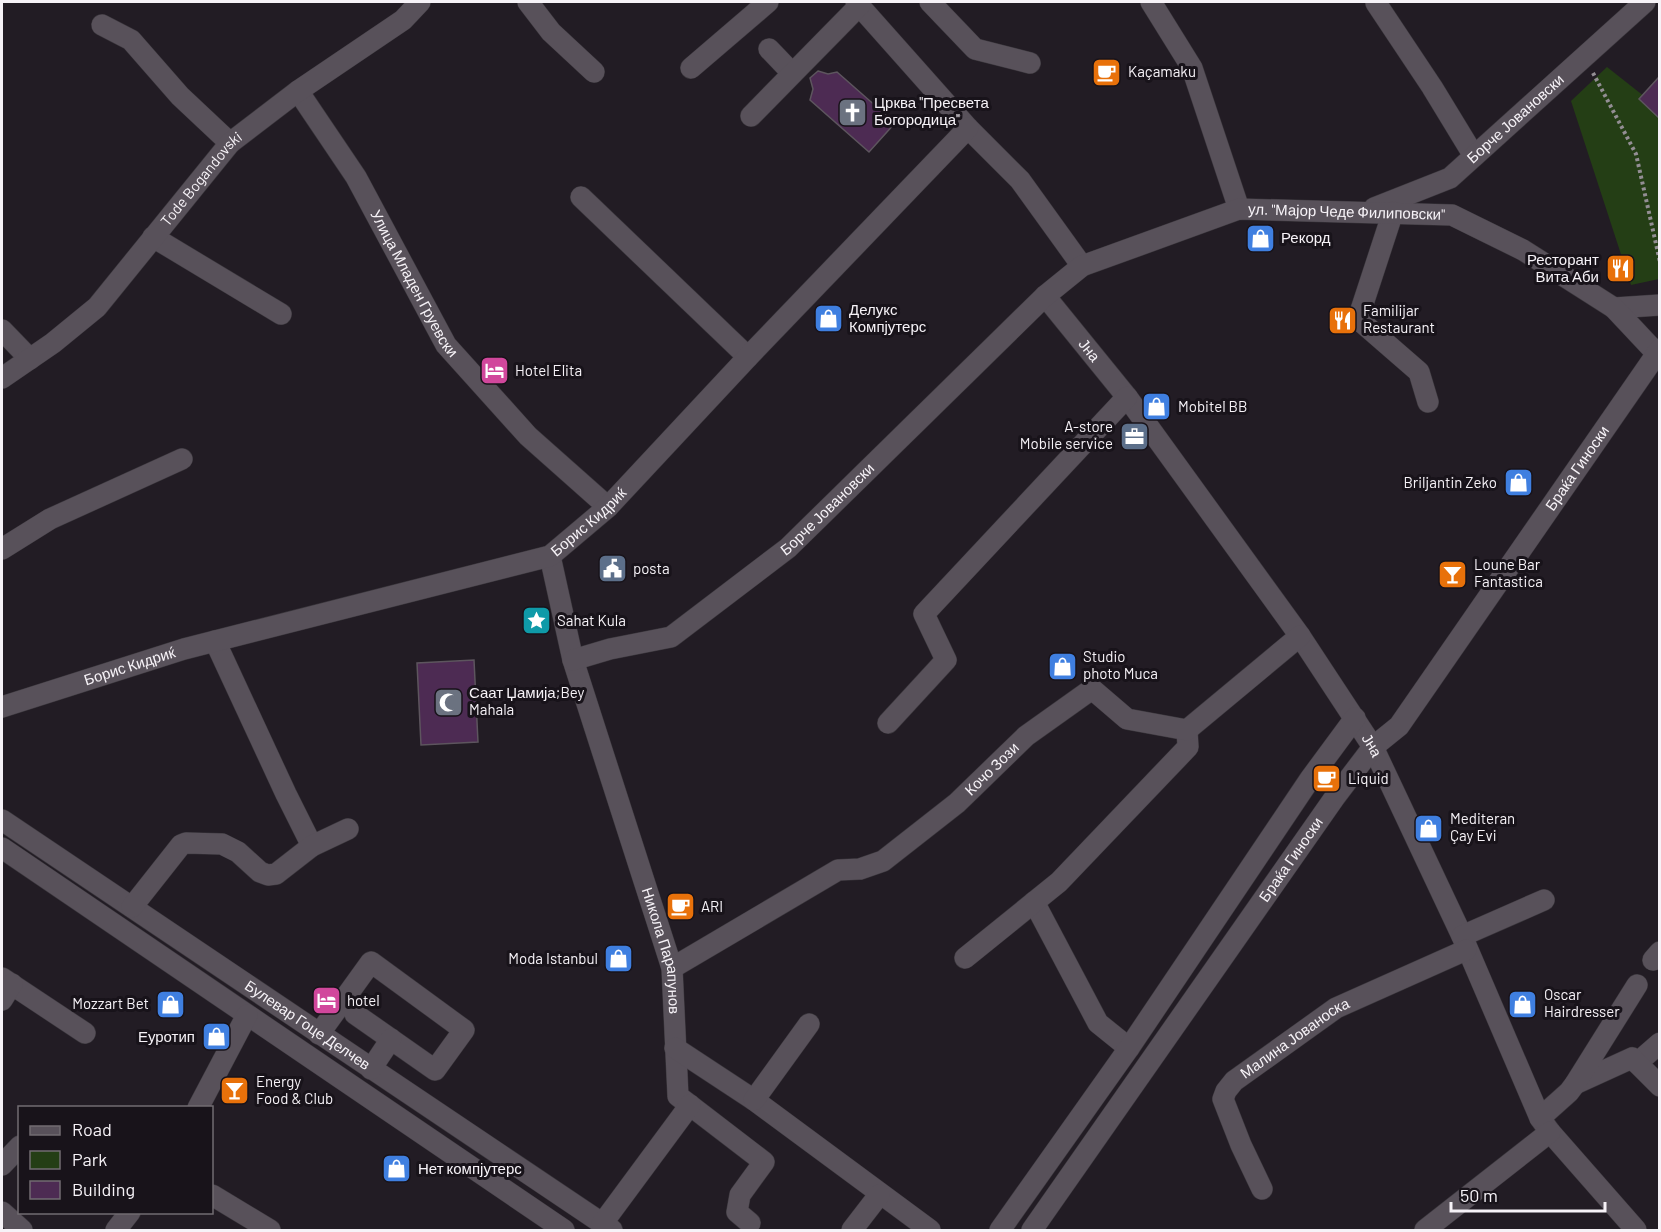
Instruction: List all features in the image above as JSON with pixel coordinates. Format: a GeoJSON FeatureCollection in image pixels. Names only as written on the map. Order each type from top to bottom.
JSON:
{"type":"FeatureCollection","features":[{"type":"Feature","properties":{"kind":"street","name":"Tode Bogandovski"},"geometry":{"type":"LineString","coordinates":[[2,378],[53,343],[97,307],[230,143],[298,91],[404,20],[420,2]]}},
{"type":"Feature","properties":{"kind":"street"},"geometry":{"type":"LineString","coordinates":[[528,2],[551,32],[594,72]]}},
{"type":"Feature","properties":{"kind":"street"},"geometry":{"type":"LineString","coordinates":[[691,68],[768,2]]}},
{"type":"Feature","properties":{"kind":"street"},"geometry":{"type":"LineString","coordinates":[[930,2],[975,49],[1030,63]]}},
{"type":"Feature","properties":{"kind":"street"},"geometry":{"type":"LineString","coordinates":[[1151,2],[1192,68],[1239,209]]}},
{"type":"Feature","properties":{"kind":"street","name":"Борче Јовановски"},"geometry":{"type":"LineString","coordinates":[[1368,211],[1450,178],[1645,2]]}},
{"type":"Feature","properties":{"kind":"street"},"geometry":{"type":"LineString","coordinates":[[751,116],[858,3],[968,128],[1020,180],[1082,267]]}},
{"type":"Feature","properties":{"kind":"street"},"geometry":{"type":"LineString","coordinates":[[1376,3],[1432,87],[1473,156]]}},
{"type":"Feature","properties":{"kind":"street"},"geometry":{"type":"LineString","coordinates":[[102,25],[131,40],[180,96],[230,143]]}},
{"type":"Feature","properties":{"kind":"street"},"geometry":{"type":"LineString","coordinates":[[769,49],[792,73]]}},
{"type":"Feature","properties":{"kind":"street","name":"Улица Младен Груевски"},"geometry":{"type":"LineString","coordinates":[[298,91],[356,177],[446,345],[528,436],[608,507]]}},
{"type":"Feature","properties":{"kind":"street","name":"Борис Кидриќ"},"geometry":{"type":"LineString","coordinates":[[2,707],[214,640],[550,556],[608,507],[968,128]]}},
{"type":"Feature","properties":{"kind":"street"},"geometry":{"type":"LineString","coordinates":[[1450,178],[1452,215]]}},
{"type":"Feature","properties":{"kind":"street"},"geometry":{"type":"LineString","coordinates":[[580,196],[748,357]]}},
{"type":"Feature","properties":{"kind":"street","name":"ул. \"Мајор Чеде Филиповски\""},"geometry":{"type":"LineString","coordinates":[[1045,296],[1082,267],[1239,209],[1452,215],[1523,250],[1614,308],[1658,353]]}},
{"type":"Feature","properties":{"kind":"street"},"geometry":{"type":"LineString","coordinates":[[1393,212],[1358,319],[1419,372],[1428,402]]}},
{"type":"Feature","properties":{"kind":"street"},"geometry":{"type":"LineString","coordinates":[[153,237],[281,314]]}},
{"type":"Feature","properties":{"kind":"street","name":"Борче Јовановски"},"geometry":{"type":"LineString","coordinates":[[573,660],[610,649],[671,637],[788,548],[1045,296]]}},
{"type":"Feature","properties":{"kind":"street","name":"Јна"},"geometry":{"type":"LineString","coordinates":[[1045,296],[1127,397],[1300,636],[1355,718],[1373,747],[1545,1125],[1636,1230]]}},
{"type":"Feature","properties":{"kind":"street"},"geometry":{"type":"LineString","coordinates":[[1614,308],[1659,305]]}},
{"type":"Feature","properties":{"kind":"street"},"geometry":{"type":"LineString","coordinates":[[2,330],[30,359]]}},
{"type":"Feature","properties":{"kind":"street","name":"Браќа Гиноски"},"geometry":{"type":"LineString","coordinates":[[1032,1230],[1335,797],[1373,747],[1399,726],[1658,353]]}},
{"type":"Feature","properties":{"kind":"street"},"geometry":{"type":"LineString","coordinates":[[888,723],[946,660],[924,614],[1127,397]]}},
{"type":"Feature","properties":{"kind":"street"},"geometry":{"type":"LineString","coordinates":[[2,549],[50,519],[182,459]]}},
{"type":"Feature","properties":{"kind":"street","name":"Никола Парапунов"},"geometry":{"type":"LineString","coordinates":[[550,556],[573,660],[672,968],[678,1096],[690,1105]]}},
{"type":"Feature","properties":{"kind":"street"},"geometry":{"type":"LineString","coordinates":[[965,958],[1059,882],[1188,747],[1187,730],[1300,636]]}},
{"type":"Feature","properties":{"kind":"street"},"geometry":{"type":"LineString","coordinates":[[214,640],[312,846]]}},
{"type":"Feature","properties":{"kind":"street","name":"Кочо Зози"},"geometry":{"type":"LineString","coordinates":[[672,968],[838,870],[860,869],[883,861],[957,803],[1026,736],[1092,689],[1127,719],[1187,730]]}},
{"type":"Feature","properties":{"kind":"street","name":"Браќа Гиноски"},"geometry":{"type":"LineString","coordinates":[[1000,1230],[1129,1048],[1310,779],[1355,718]]}},
{"type":"Feature","properties":{"kind":"street","name":"Булевар Гоце Делчев"},"geometry":{"type":"LineString","coordinates":[[2,820],[607,1227]]}},
{"type":"Feature","properties":{"kind":"street"},"geometry":{"type":"LineString","coordinates":[[132,908],[181,845],[186,843],[222,844],[238,852],[260,872],[268,875],[276,874],[312,846],[348,829]]}},
{"type":"Feature","properties":{"kind":"street","name":"Булевар Гоце Делчев"},"geometry":{"type":"LineString","coordinates":[[2,848],[564,1230]]}},
{"type":"Feature","properties":{"kind":"street"},"geometry":{"type":"LineString","coordinates":[[1464,943],[1544,900]]}},
{"type":"Feature","properties":{"kind":"street"},"geometry":{"type":"LineString","coordinates":[[1034,902],[1098,1023],[1129,1048]]}},
{"type":"Feature","properties":{"kind":"street","name":"Малина Јованоска"},"geometry":{"type":"LineString","coordinates":[[1262,1189],[1223,1099],[1234,1081],[1336,1008],[1464,943]]}},
{"type":"Feature","properties":{"kind":"street"},"geometry":{"type":"LineString","coordinates":[[319,1034],[370,962],[464,1030],[435,1070],[355,1014]]}},
{"type":"Feature","properties":{"kind":"street"},"geometry":{"type":"LineString","coordinates":[[1425,1230],[1545,1125],[1575,1084],[1637,985]]}},
{"type":"Feature","properties":{"kind":"street"},"geometry":{"type":"LineString","coordinates":[[5,987],[85,1033]]}},
{"type":"Feature","properties":{"kind":"street"},"geometry":{"type":"LineString","coordinates":[[199,1106],[247,1015]]}},
{"type":"Feature","properties":{"kind":"street"},"geometry":{"type":"LineString","coordinates":[[754,1100],[809,1024]]}},
{"type":"Feature","properties":{"kind":"street"},"geometry":{"type":"LineString","coordinates":[[371,1069],[391,1039]]}},
{"type":"Feature","properties":{"kind":"street"},"geometry":{"type":"LineString","coordinates":[[1637,1063],[1659,1043]]}},
{"type":"Feature","properties":{"kind":"street"},"geometry":{"type":"LineString","coordinates":[[675,1048],[754,1100],[879,1195],[930,1230]]}},
{"type":"Feature","properties":{"kind":"street"},"geometry":{"type":"LineString","coordinates":[[1575,1084],[1632,1058],[1659,1086]]}},
{"type":"Feature","properties":{"kind":"street"},"geometry":{"type":"LineString","coordinates":[[607,1227],[690,1105],[764,1162],[740,1195],[737,1212],[750,1223]]}},
{"type":"Feature","properties":{"kind":"street"},"geometry":{"type":"LineString","coordinates":[[2,1165],[18,1148]]}},
{"type":"Feature","properties":{"kind":"street"},"geometry":{"type":"LineString","coordinates":[[852,1230],[879,1195]]}},
{"type":"Feature","properties":{"kind":"street"},"geometry":{"type":"LineString","coordinates":[[213,1196],[270,1230]]}},
{"type":"Feature","properties":{"kind":"street"},"geometry":{"type":"LineString","coordinates":[[2,1212],[22,1230]]}},
{"type":"Feature","properties":{"kind":"street"},"geometry":{"type":"LineString","coordinates":[[116,1230],[128,1214]]}},
{"type":"Feature","properties":{"kind":"path"},"geometry":{"type":"LineString","coordinates":[[1584,57],[1636,154],[1659,262]]}},
{"type":"Feature","properties":{"kind":"green space"},"geometry":{"type":"Polygon","coordinates":[[[1607,67],[1659,108],[1659,279],[1631,285],[1571,101],[1607,67]]]}},
{"type":"Feature","properties":{"kind":"building","name":"Црква \"Пресвета Богородица\""},"geometry":{"type":"Polygon","coordinates":[[[818,71],[828,74],[837,72],[895,123],[869,152],[810,100],[813,89],[810,78],[818,71]]]}},
{"type":"Feature","properties":{"kind":"building"},"geometry":{"type":"Polygon","coordinates":[[[1659,77],[1659,118],[1639,99],[1659,77]]]}},
{"type":"Feature","properties":{"kind":"building","name":"Саат Џамија;Bey Mahala"},"geometry":{"type":"Polygon","coordinates":[[[474,660],[478,742],[421,745],[417,663],[474,660]]]}},
{"type":"Feature","properties":{"kind":"place","name":"Kaçamaku"},"geometry":{"type":"Point","coordinates":[1107,72]}},
{"type":"Feature","properties":{"kind":"place","name":"Црква \"Пресвета Богородица\""},"geometry":{"type":"Point","coordinates":[853,112]}},
{"type":"Feature","properties":{"kind":"place","name":"Рекорд"},"geometry":{"type":"Point","coordinates":[1260,238]}},
{"type":"Feature","properties":{"kind":"place","name":"Ресторант Вита Аби"},"geometry":{"type":"Point","coordinates":[1620,269]}},
{"type":"Feature","properties":{"kind":"place","name":"Делукс Компјутерс"},"geometry":{"type":"Point","coordinates":[828,319]}},
{"type":"Feature","properties":{"kind":"place","name":"Familijar Restaurant"},"geometry":{"type":"Point","coordinates":[1342,320]}},
{"type":"Feature","properties":{"kind":"place","name":"Hotel Elita"},"geometry":{"type":"Point","coordinates":[494,371]}},
{"type":"Feature","properties":{"kind":"place","name":"Mobitel BB"},"geometry":{"type":"Point","coordinates":[1157,407]}},
{"type":"Feature","properties":{"kind":"place","name":"A-store Mobile service"},"geometry":{"type":"Point","coordinates":[1134,436]}},
{"type":"Feature","properties":{"kind":"place","name":"Briljantin Zeko"},"geometry":{"type":"Point","coordinates":[1518,483]}},
{"type":"Feature","properties":{"kind":"place","name":"posta"},"geometry":{"type":"Point","coordinates":[612,569]}},
{"type":"Feature","properties":{"kind":"place","name":"Loune Bar Fantastica"},"geometry":{"type":"Point","coordinates":[1453,574]}},
{"type":"Feature","properties":{"kind":"place","name":"Sahat Kula"},"geometry":{"type":"Point","coordinates":[536,621]}},
{"type":"Feature","properties":{"kind":"place","name":"Studio photo Muca"},"geometry":{"type":"Point","coordinates":[1062,666]}},
{"type":"Feature","properties":{"kind":"place","name":"Саат Џамија;Bey Mahala"},"geometry":{"type":"Point","coordinates":[448,702]}},
{"type":"Feature","properties":{"kind":"place","name":"Liquid"},"geometry":{"type":"Point","coordinates":[1327,779]}},
{"type":"Feature","properties":{"kind":"place","name":"Mediteran Çay Evi"},"geometry":{"type":"Point","coordinates":[1429,828]}},
{"type":"Feature","properties":{"kind":"place","name":"ARI"},"geometry":{"type":"Point","coordinates":[680,907]}},
{"type":"Feature","properties":{"kind":"place","name":"Moda Istanbul"},"geometry":{"type":"Point","coordinates":[619,959]}},
{"type":"Feature","properties":{"kind":"place","name":"hotel"},"geometry":{"type":"Point","coordinates":[326,1001]}},
{"type":"Feature","properties":{"kind":"place","name":"Mozzart Bet"},"geometry":{"type":"Point","coordinates":[170,1004]}},
{"type":"Feature","properties":{"kind":"place","name":"Oscar Hairdresser"},"geometry":{"type":"Point","coordinates":[1523,1004]}},
{"type":"Feature","properties":{"kind":"place","name":"Еуротип"},"geometry":{"type":"Point","coordinates":[216,1037]}},
{"type":"Feature","properties":{"kind":"place","name":"Energy Food & Club"},"geometry":{"type":"Point","coordinates":[235,1091]}},
{"type":"Feature","properties":{"kind":"place","name":"Нет компјутерс"},"geometry":{"type":"Point","coordinates":[397,1169]}}]}
